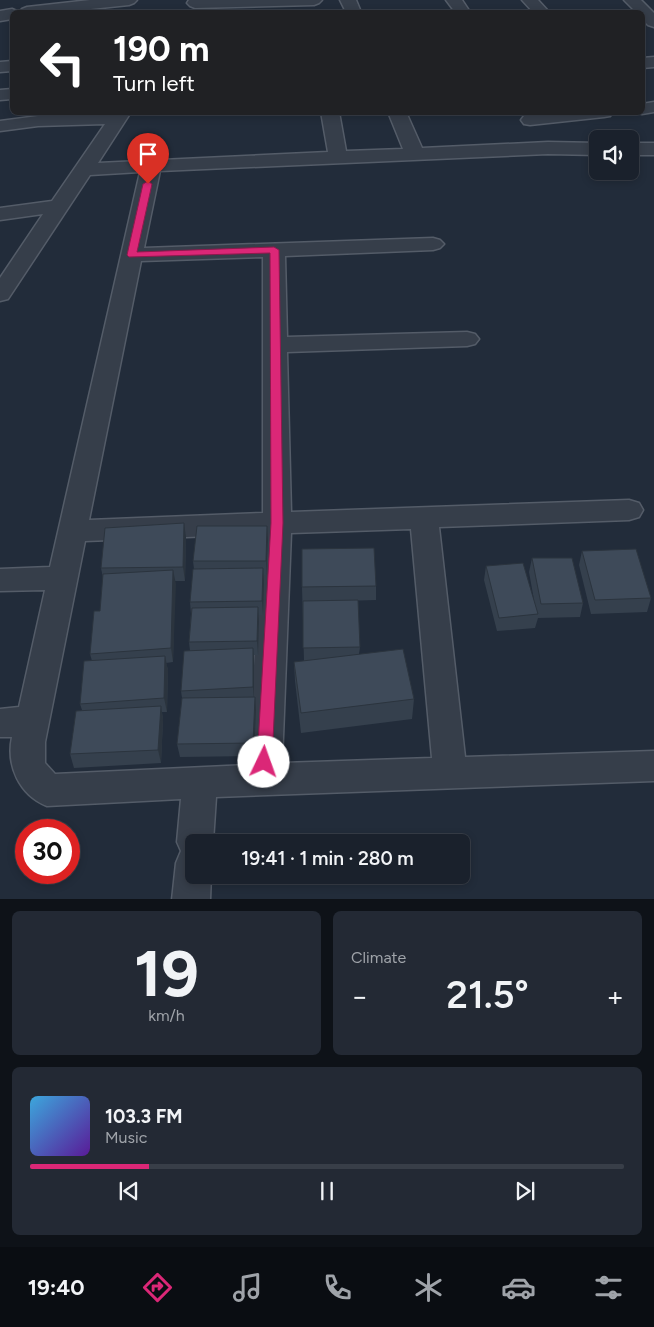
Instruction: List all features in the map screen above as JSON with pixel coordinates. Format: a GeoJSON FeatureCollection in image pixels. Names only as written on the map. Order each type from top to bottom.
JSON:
{"type":"FeatureCollection","features":[{"type":"Feature","properties":{"kind":"street"},"geometry":{"type":"LineString","coordinates":[[43,10],[129,0]]}},
{"type":"Feature","properties":{"kind":"street"},"geometry":{"type":"LineString","coordinates":[[194,5],[314,0]]}},
{"type":"Feature","properties":{"kind":"street"},"geometry":{"type":"LineString","coordinates":[[530,0],[539,10]]}},
{"type":"Feature","properties":{"kind":"street"},"geometry":{"type":"LineString","coordinates":[[632,0],[642,10]]}},
{"type":"Feature","properties":{"kind":"street"},"geometry":{"type":"LineString","coordinates":[[645,13],[654,22]]}},
{"type":"Feature","properties":{"kind":"street"},"geometry":{"type":"LineString","coordinates":[[0,126],[38,121],[120,115]]}},
{"type":"Feature","properties":{"kind":"street"},"geometry":{"type":"LineString","coordinates":[[0,294],[120,115]]}},
{"type":"Feature","properties":{"kind":"street"},"geometry":{"type":"LineString","coordinates":[[331,115],[338,158]]}},
{"type":"Feature","properties":{"kind":"street"},"geometry":{"type":"LineString","coordinates":[[398,115],[415,154]]}},
{"type":"Feature","properties":{"kind":"street"},"geometry":{"type":"LineString","coordinates":[[547,115],[528,116],[548,148]]}},
{"type":"Feature","properties":{"kind":"street"},"geometry":{"type":"LineString","coordinates":[[84,169],[548,148],[589,149]]}},
{"type":"Feature","properties":{"kind":"street"},"geometry":{"type":"LineString","coordinates":[[639,149],[654,149]]}},
{"type":"Feature","properties":{"kind":"street"},"geometry":{"type":"LineString","coordinates":[[151,166],[32,720],[26,762],[35,779],[47,790],[200,782],[654,766]]}},
{"type":"Feature","properties":{"kind":"street"},"geometry":{"type":"LineString","coordinates":[[0,214],[59,206]]}},
{"type":"Feature","properties":{"kind":"street"},"geometry":{"type":"LineString","coordinates":[[132,255],[433,244]]}},
{"type":"Feature","properties":{"kind":"street"},"geometry":{"type":"LineString","coordinates":[[264,780],[277,523],[274,250]]}},
{"type":"Feature","properties":{"kind":"street"},"geometry":{"type":"LineString","coordinates":[[275,344],[467,339]]}},
{"type":"Feature","properties":{"kind":"street"},"geometry":{"type":"LineString","coordinates":[[72,531],[629,510]]}},
{"type":"Feature","properties":{"kind":"street"},"geometry":{"type":"LineString","coordinates":[[424,518],[450,773]]}},
{"type":"Feature","properties":{"kind":"street"},"geometry":{"type":"LineString","coordinates":[[0,580],[62,578]]}},
{"type":"Feature","properties":{"kind":"street"},"geometry":{"type":"LineString","coordinates":[[0,723],[32,720]]}},
{"type":"Feature","properties":{"kind":"street"},"geometry":{"type":"LineString","coordinates":[[196,834],[200,782]]}},
{"type":"Feature","properties":{"kind":"street"},"geometry":{"type":"LineString","coordinates":[[191,899],[192,884]]}},
{"type":"Feature","properties":{"kind":"building"},"geometry":{"type":"Polygon","coordinates":[[[184,523],[183,567],[101,568],[105,528],[184,523]]]}},
{"type":"Feature","properties":{"kind":"building"},"geometry":{"type":"Polygon","coordinates":[[[197,526],[267,526],[266,561],[193,561],[197,526]]]}},
{"type":"Feature","properties":{"kind":"building"},"geometry":{"type":"Polygon","coordinates":[[[374,548],[376,586],[302,587],[302,549],[374,548]]]}},
{"type":"Feature","properties":{"kind":"building"},"geometry":{"type":"Polygon","coordinates":[[[636,549],[651,598],[595,600],[582,551],[636,549]]]}},
{"type":"Feature","properties":{"kind":"building"},"geometry":{"type":"Polygon","coordinates":[[[532,558],[572,558],[583,603],[541,604],[532,558]]]}},
{"type":"Feature","properties":{"kind":"building"},"geometry":{"type":"Polygon","coordinates":[[[523,563],[538,614],[499,618],[486,566],[523,563]]]}},
{"type":"Feature","properties":{"kind":"building"},"geometry":{"type":"Polygon","coordinates":[[[263,568],[262,601],[190,602],[193,569],[263,568]]]}},
{"type":"Feature","properties":{"kind":"building"},"geometry":{"type":"Polygon","coordinates":[[[173,570],[171,648],[90,654],[94,611],[100,611],[103,574],[173,570]]]}},
{"type":"Feature","properties":{"kind":"building"},"geometry":{"type":"Polygon","coordinates":[[[358,600],[360,647],[303,648],[303,601],[358,600]]]}},
{"type":"Feature","properties":{"kind":"building"},"geometry":{"type":"Polygon","coordinates":[[[258,607],[257,641],[189,642],[192,608],[258,607]]]}},
{"type":"Feature","properties":{"kind":"building"},"geometry":{"type":"Polygon","coordinates":[[[253,648],[253,687],[181,691],[184,651],[253,648]]]}},
{"type":"Feature","properties":{"kind":"building"},"geometry":{"type":"Polygon","coordinates":[[[403,649],[414,699],[301,713],[294,662],[403,649]]]}},
{"type":"Feature","properties":{"kind":"building"},"geometry":{"type":"Polygon","coordinates":[[[165,656],[164,698],[80,704],[84,661],[165,656]]]}},
{"type":"Feature","properties":{"kind":"building"},"geometry":{"type":"Polygon","coordinates":[[[255,697],[253,743],[177,744],[182,698],[255,697]]]}},
{"type":"Feature","properties":{"kind":"building"},"geometry":{"type":"Polygon","coordinates":[[[161,706],[158,750],[70,754],[76,711],[161,706]]]}},
{"type":"Feature","properties":{"kind":"route"},"geometry":{"type":"LineString","coordinates":[[148,184],[132,255],[274,250],[277,523],[264,762]]}}]}
